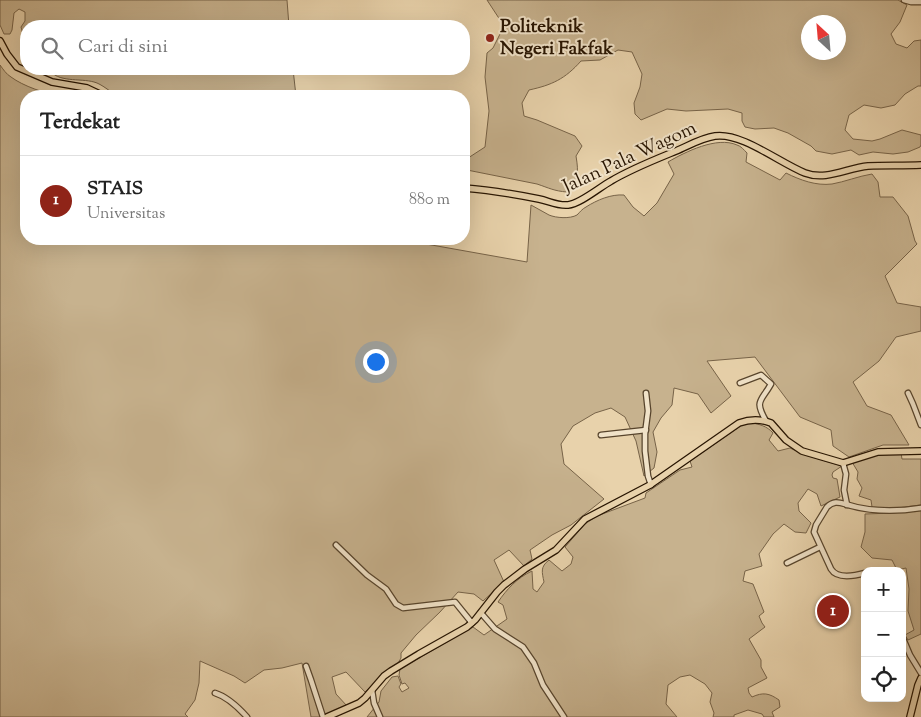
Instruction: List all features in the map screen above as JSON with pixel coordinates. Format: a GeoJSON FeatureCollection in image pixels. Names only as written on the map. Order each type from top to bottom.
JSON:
{"type":"FeatureCollection","features":[{"type":"Feature","properties":{"kind":"main road"},"geometry":{"type":"LineString","coordinates":[[0,41],[10,58],[20,68]]}},
{"type":"Feature","properties":{"kind":"main road"},"geometry":{"type":"LineString","coordinates":[[36,75],[52,82],[90,90]]}},
{"type":"Feature","properties":{"kind":"main road","name":"Jalan Pala Wagom"},"geometry":{"type":"LineString","coordinates":[[470,189],[541,199],[558,205],[570,205],[628,172],[691,144],[714,136],[740,141],[792,167],[811,174],[827,175],[866,167],[921,165]]}},
{"type":"Feature","properties":{"kind":"main road"},"geometry":{"type":"LineString","coordinates":[[327,717],[359,702],[384,676],[398,666],[467,627],[504,585],[525,569],[556,550],[585,519],[650,484],[739,424],[754,420],[766,421],[790,443],[802,451],[843,463],[878,452],[921,451]]}},
{"type":"Feature","properties":{"kind":"main road"},"geometry":{"type":"LineString","coordinates":[[910,717],[921,678]]}},
{"type":"Feature","properties":{"kind":"street"},"geometry":{"type":"LineString","coordinates":[[904,0],[921,2]]}},
{"type":"Feature","properties":{"kind":"street"},"geometry":{"type":"LineString","coordinates":[[740,383],[761,375],[771,384],[760,400],[759,406],[766,421]]}},
{"type":"Feature","properties":{"kind":"street"},"geometry":{"type":"LineString","coordinates":[[646,393],[648,411],[645,451],[650,484]]}},
{"type":"Feature","properties":{"kind":"street"},"geometry":{"type":"LineString","coordinates":[[908,393],[921,425]]}},
{"type":"Feature","properties":{"kind":"street"},"geometry":{"type":"LineString","coordinates":[[601,435],[646,430]]}},
{"type":"Feature","properties":{"kind":"street"},"geometry":{"type":"LineString","coordinates":[[843,463],[846,474],[844,490],[847,505]]}},
{"type":"Feature","properties":{"kind":"street"},"geometry":{"type":"LineString","coordinates":[[861,574],[842,575],[834,573],[820,547],[814,530],[827,507],[835,502],[876,510],[896,511],[921,508]]}},
{"type":"Feature","properties":{"kind":"street"},"geometry":{"type":"LineString","coordinates":[[336,545],[367,575],[386,589],[396,604],[403,608],[455,602],[472,623]]}},
{"type":"Feature","properties":{"kind":"street"},"geometry":{"type":"LineString","coordinates":[[787,563],[820,547]]}},
{"type":"Feature","properties":{"kind":"street"},"geometry":{"type":"LineString","coordinates":[[481,613],[495,629],[523,647],[534,663],[543,685],[564,717]]}},
{"type":"Feature","properties":{"kind":"street"},"geometry":{"type":"LineString","coordinates":[[906,645],[921,673]]}},
{"type":"Feature","properties":{"kind":"street"},"geometry":{"type":"LineString","coordinates":[[306,666],[323,717]]}},
{"type":"Feature","properties":{"kind":"street"},"geometry":{"type":"LineString","coordinates":[[372,690],[374,703],[380,717]]}},
{"type":"Feature","properties":{"kind":"street"},"geometry":{"type":"LineString","coordinates":[[215,693],[235,704],[247,717]]}},
{"type":"Feature","properties":{"kind":"street"},"geometry":{"type":"LineString","coordinates":[[913,704],[921,705]]}},
{"type":"Feature","properties":{"kind":"shaded area"},"geometry":{"type":"Polygon","coordinates":[[[0,0],[287,0],[289,20],[25,20],[25,12],[19,9],[14,13],[10,34],[4,34],[0,25],[0,0]]]}},
{"type":"Feature","properties":{"kind":"shaded area"},"geometry":{"type":"Polygon","coordinates":[[[487,0],[898,0],[907,5],[900,22],[891,34],[896,44],[907,48],[914,41],[921,40],[921,86],[905,94],[895,105],[881,108],[864,105],[849,115],[845,130],[853,139],[872,141],[902,130],[921,135],[921,145],[908,152],[893,154],[873,152],[859,155],[851,150],[832,154],[816,151],[811,146],[788,133],[774,128],[755,129],[745,127],[742,121],[742,113],[728,109],[686,111],[667,109],[641,120],[635,114],[634,103],[640,87],[642,74],[632,52],[618,50],[600,60],[581,61],[558,80],[529,90],[522,103],[524,116],[575,136],[582,146],[576,156],[577,176],[573,183],[567,192],[555,190],[537,184],[470,171],[470,157],[485,147],[489,111],[485,77],[487,53],[493,48],[504,26],[487,0]]]}},
{"type":"Feature","properties":{"kind":"shaded area"},"geometry":{"type":"Polygon","coordinates":[[[0,65],[16,80],[39,90],[20,90],[20,245],[432,245],[527,262],[531,205],[552,216],[567,218],[577,215],[599,200],[614,195],[624,195],[633,207],[644,216],[657,203],[674,174],[668,162],[701,146],[720,142],[742,148],[747,153],[746,162],[780,180],[786,173],[808,182],[832,184],[872,174],[878,182],[880,197],[893,197],[908,216],[917,244],[885,276],[897,303],[921,307],[921,331],[896,337],[879,361],[853,382],[867,406],[891,415],[909,445],[883,445],[849,457],[833,446],[831,430],[800,417],[755,357],[707,361],[731,396],[711,413],[698,394],[674,388],[672,405],[661,418],[653,432],[657,452],[654,468],[644,476],[636,441],[625,417],[611,408],[595,413],[573,426],[561,444],[564,464],[604,499],[571,525],[530,550],[532,559],[524,566],[509,550],[494,560],[504,582],[483,601],[474,594],[458,592],[416,635],[401,653],[401,658],[397,665],[380,677],[365,692],[346,672],[332,677],[336,694],[347,706],[323,717],[311,717],[302,663],[264,670],[245,683],[200,661],[199,683],[195,700],[185,714],[188,717],[0,717],[0,65]]]}},
{"type":"Feature","properties":{"kind":"shaded area"},"geometry":{"type":"Polygon","coordinates":[[[56,75],[294,75],[295,90],[109,90],[97,83],[56,75]]]}},
{"type":"Feature","properties":{"kind":"shaded area"},"geometry":{"type":"Polygon","coordinates":[[[751,423],[763,426],[773,433],[769,440],[778,451],[790,448],[805,455],[842,466],[833,472],[832,475],[833,478],[837,479],[840,497],[821,506],[817,494],[808,489],[798,503],[799,511],[811,523],[806,533],[795,532],[784,524],[773,534],[759,554],[762,566],[745,571],[743,581],[753,584],[764,612],[759,616],[765,627],[749,639],[761,660],[761,667],[767,678],[748,688],[752,697],[766,694],[779,700],[780,707],[772,712],[774,717],[764,717],[762,714],[748,710],[734,715],[734,717],[713,717],[714,713],[710,702],[712,693],[705,684],[690,675],[680,677],[668,685],[666,704],[677,717],[367,717],[379,702],[381,691],[392,677],[398,676],[401,684],[399,687],[402,692],[409,688],[405,683],[402,684],[399,675],[400,669],[473,627],[484,635],[507,619],[503,605],[498,602],[517,580],[532,571],[533,589],[537,592],[544,582],[543,567],[549,560],[562,571],[571,564],[573,557],[565,547],[585,524],[597,516],[645,498],[646,493],[680,470],[692,467],[690,461],[742,425],[751,423]]]}},
{"type":"Feature","properties":{"kind":"shaded area"},"geometry":{"type":"Polygon","coordinates":[[[901,453],[902,459],[921,459],[921,505],[897,508],[872,507],[871,500],[859,496],[862,488],[857,479],[858,472],[852,462],[878,454],[901,453]]]}},
{"type":"Feature","properties":{"kind":"shaded area"},"geometry":{"type":"Polygon","coordinates":[[[921,510],[921,634],[908,640],[906,634],[914,630],[908,611],[909,589],[906,567],[896,567],[892,560],[872,558],[861,547],[865,532],[865,514],[921,510]]]}},
{"type":"Feature","properties":{"kind":"place","name":"Politeknik Negeri Fakfak"},"geometry":{"type":"Point","coordinates":[490,38]}},
{"type":"Feature","properties":{"kind":"place","name":"STAIS"},"geometry":{"type":"Point","coordinates":[833,611]}}]}
